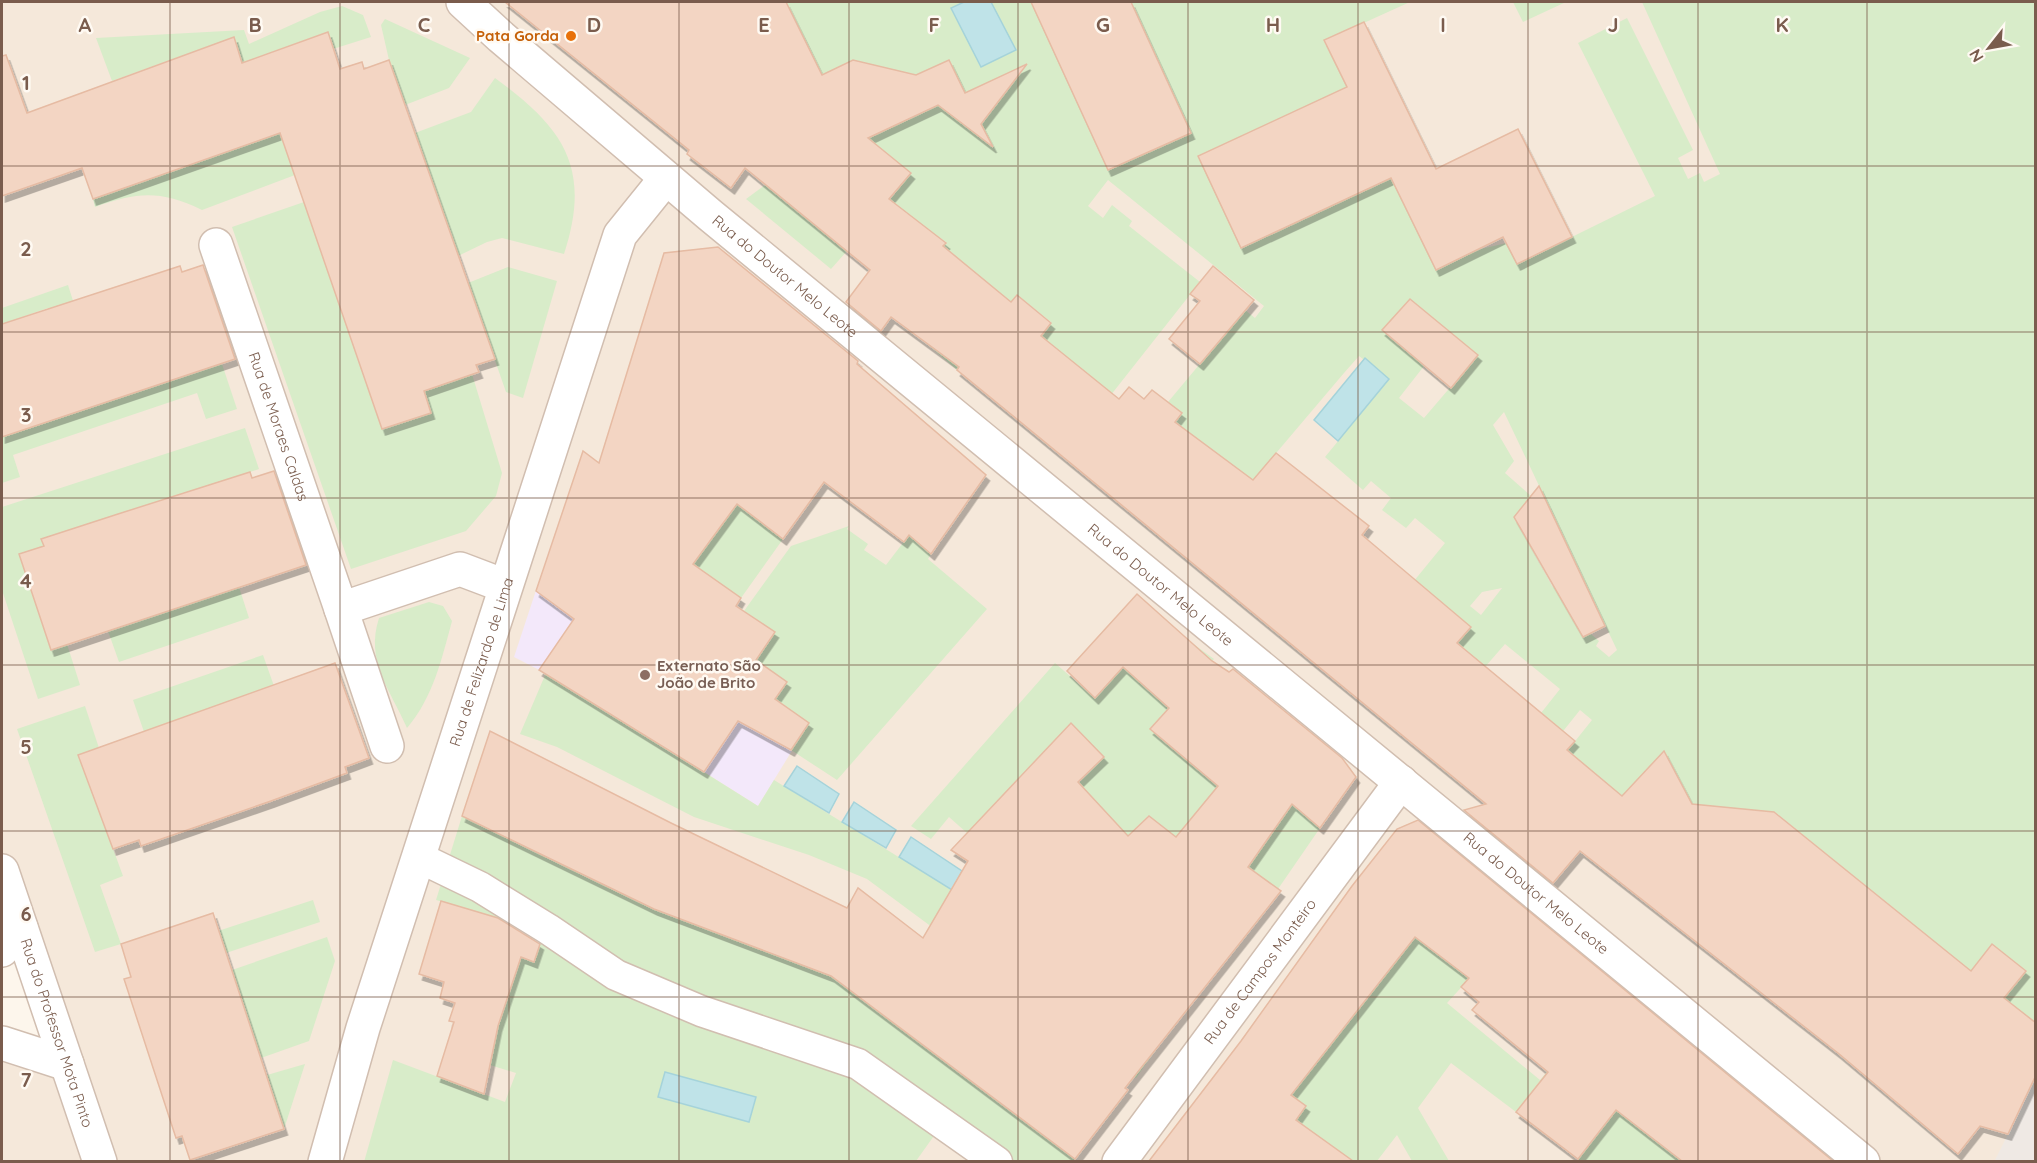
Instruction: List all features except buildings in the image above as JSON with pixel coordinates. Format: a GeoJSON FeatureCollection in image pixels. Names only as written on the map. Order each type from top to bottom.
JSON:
{"type":"FeatureCollection","features":[{"type":"Feature","properties":{"kind":"street","name":"Rua do Doutor Melo Leote"},"geometry":{"type":"LineString","coordinates":[[463,2],[666,178],[1863,1161]]}},
{"type":"Feature","properties":{"kind":"street","name":"Rua de Felizardo de Lima"},"geometry":{"type":"LineString","coordinates":[[325,1161],[363,1028],[620,235],[666,178]]}},
{"type":"Feature","properties":{"kind":"street","name":"Rua de Moraes Caldas"},"geometry":{"type":"LineString","coordinates":[[216,245],[387,746]]}},
{"type":"Feature","properties":{"kind":"street"},"geometry":{"type":"LineString","coordinates":[[341,609],[460,569],[505,586]]}},
{"type":"Feature","properties":{"kind":"street","name":"Rua de Campos Monteiro"},"geometry":{"type":"LineString","coordinates":[[1119,1161],[1401,782]]}},
{"type":"Feature","properties":{"kind":"street"},"geometry":{"type":"LineString","coordinates":[[418,857],[480,887],[616,975],[701,1011],[858,1064],[997,1161]]}},
{"type":"Feature","properties":{"kind":"street","name":"Rua do Professor Mota Pinto"},"geometry":{"type":"LineString","coordinates":[[2,871],[11,939],[67,1064],[100,1161]]}},
{"type":"Feature","properties":{"kind":"street"},"geometry":{"type":"LineString","coordinates":[[2,1043],[67,1064]]}},
{"type":"Feature","properties":{"kind":"shaded area"},"geometry":{"type":"Polygon","coordinates":[[[2,2],[2035,2],[2035,1161],[2,1161],[2,1043],[66,1063],[21,929],[2,950],[2,2]]]}},
{"type":"Feature","properties":{"kind":"shaded area","name":"Externato São João de Brito"},"geometry":{"type":"Polygon","coordinates":[[[552,542],[809,723],[758,806],[555,678],[514,657],[552,542]]]}},
{"type":"Feature","properties":{"kind":"shaded area"},"geometry":{"type":"Polygon","coordinates":[[[2035,1075],[2035,1161],[1994,1162],[2008,1134],[2035,1075]]]}},
{"type":"Feature","properties":{"kind":"green space"},"geometry":{"type":"Polygon","coordinates":[[[786,2],[1410,2],[1324,41],[1436,270],[1476,250],[1507,243],[1517,264],[1655,196],[1578,43],[1627,18],[1693,150],[1678,158],[1688,179],[1700,173],[1704,182],[1720,174],[1642,2],[2035,2],[2035,1023],[2004,998],[2026,971],[1992,944],[1971,971],[1775,812],[1705,806],[1696,813],[1664,751],[1618,805],[1585,766],[1545,736],[1554,723],[1541,713],[1560,689],[1505,644],[1485,667],[1447,633],[1400,598],[1445,543],[1415,518],[1406,528],[1382,510],[1391,498],[1371,481],[1363,490],[1325,457],[1389,379],[1359,356],[1187,558],[1169,430],[1182,413],[1168,402],[1245,310],[1255,318],[1264,306],[1108,180],[1088,206],[1103,218],[1112,205],[1132,221],[1129,226],[1200,282],[1088,424],[1041,336],[1051,322],[1017,295],[957,370],[925,342],[971,269],[943,246],[946,242],[888,202],[911,173],[879,147],[847,251],[831,269],[746,199],[847,125],[856,144],[939,105],[975,133],[1026,65],[965,93],[949,60],[907,79],[904,73],[853,60],[822,75],[786,2]],[[1410,299],[1382,330],[1424,366],[1399,398],[1424,418],[1477,356],[1410,299]],[[1504,412],[1493,425],[1514,461],[1505,473],[1531,496],[1514,517],[1552,586],[1579,609],[1572,618],[1599,641],[1596,646],[1609,657],[1617,650],[1504,412]],[[1502,588],[1482,592],[1470,606],[1481,615],[1502,588]],[[1580,710],[1560,735],[1572,745],[1592,720],[1580,710]]]}},
{"type":"Feature","properties":{"kind":"green space"},"geometry":{"type":"Polygon","coordinates":[[[1513,2],[1566,2],[1523,22],[1513,2]]]}},
{"type":"Feature","properties":{"kind":"green space"},"geometry":{"type":"Polygon","coordinates":[[[342,6],[363,15],[371,37],[333,49],[327,32],[242,63],[234,37],[112,81],[96,38],[244,30],[249,44],[320,12],[342,6]]]}},
{"type":"Feature","properties":{"kind":"green space"},"geometry":{"type":"Polygon","coordinates":[[[385,19],[470,58],[449,88],[405,105],[389,60],[381,25],[385,19]]]}},
{"type":"Feature","properties":{"kind":"green space"},"geometry":{"type":"Polygon","coordinates":[[[495,78],[539,114],[555,133],[566,152],[573,174],[575,197],[572,224],[564,254],[502,238],[487,242],[458,256],[415,133],[471,112],[495,78]]]}},
{"type":"Feature","properties":{"kind":"green space"},"geometry":{"type":"Polygon","coordinates":[[[280,133],[295,175],[202,210],[174,199],[149,195],[124,198],[95,207],[93,199],[280,133]]]}},
{"type":"Feature","properties":{"kind":"green space"},"geometry":{"type":"Polygon","coordinates":[[[304,202],[382,429],[431,413],[424,391],[472,374],[502,473],[496,496],[466,531],[351,569],[232,227],[304,202]]]}},
{"type":"Feature","properties":{"kind":"green space"},"geometry":{"type":"Polygon","coordinates":[[[508,267],[557,281],[523,398],[506,392],[468,283],[508,267]]]}},
{"type":"Feature","properties":{"kind":"green space"},"geometry":{"type":"Polygon","coordinates":[[[68,285],[75,307],[51,315],[48,308],[2,324],[2,308],[68,285]]]}},
{"type":"Feature","properties":{"kind":"green space"},"geometry":{"type":"Polygon","coordinates":[[[222,364],[237,409],[206,419],[197,393],[13,455],[20,477],[2,483],[2,437],[222,364]]]}},
{"type":"Feature","properties":{"kind":"green space"},"geometry":{"type":"Polygon","coordinates":[[[245,428],[259,469],[42,540],[44,546],[20,554],[51,649],[67,644],[80,685],[38,699],[2,590],[2,507],[245,428]]]}},
{"type":"Feature","properties":{"kind":"green space"},"geometry":{"type":"Polygon","coordinates":[[[737,504],[783,539],[741,598],[693,564],[675,519],[708,543],[737,504]]]}},
{"type":"Feature","properties":{"kind":"green space"},"geometry":{"type":"Polygon","coordinates":[[[849,526],[847,529],[868,544],[864,550],[886,565],[909,535],[931,554],[928,559],[987,609],[837,780],[791,750],[809,723],[775,699],[787,682],[756,660],[775,632],[744,611],[791,546],[849,526]]]}},
{"type":"Feature","properties":{"kind":"green space"},"geometry":{"type":"Polygon","coordinates":[[[239,587],[249,618],[119,662],[108,631],[239,587]]]}},
{"type":"Feature","properties":{"kind":"green space"},"geometry":{"type":"Polygon","coordinates":[[[429,602],[443,606],[452,621],[430,691],[407,728],[381,674],[375,648],[375,633],[379,618],[429,602]]]}},
{"type":"Feature","properties":{"kind":"green space"},"geometry":{"type":"Polygon","coordinates":[[[1192,643],[1214,659],[1150,728],[1196,768],[1217,747],[1245,780],[1185,844],[1148,816],[1078,884],[1089,794],[1079,783],[1104,757],[967,833],[949,817],[931,839],[911,826],[1055,663],[1095,698],[1123,667],[1150,690],[1192,643]]]}},
{"type":"Feature","properties":{"kind":"green space"},"geometry":{"type":"Polygon","coordinates":[[[263,655],[274,686],[144,732],[133,700],[263,655]]]}},
{"type":"Feature","properties":{"kind":"green space"},"geometry":{"type":"Polygon","coordinates":[[[546,673],[758,806],[774,780],[952,890],[940,909],[1159,1045],[1136,1078],[867,879],[809,855],[694,817],[557,747],[520,734],[546,673]]]}},
{"type":"Feature","properties":{"kind":"green space"},"geometry":{"type":"Polygon","coordinates":[[[85,706],[99,748],[79,756],[123,876],[100,885],[121,944],[95,952],[17,729],[85,706]]]}},
{"type":"Feature","properties":{"kind":"green space"},"geometry":{"type":"Polygon","coordinates":[[[1282,796],[1320,828],[1278,889],[1248,867],[1265,843],[1252,834],[1282,796]]]}},
{"type":"Feature","properties":{"kind":"green space"},"geometry":{"type":"Polygon","coordinates":[[[462,816],[651,908],[831,976],[1075,1159],[1073,1162],[1015,1161],[928,1098],[936,1133],[916,1161],[364,1162],[393,1060],[505,1102],[516,1073],[490,1065],[495,1035],[521,957],[534,961],[544,932],[436,900],[462,816]]]}},
{"type":"Feature","properties":{"kind":"green space"},"geometry":{"type":"Polygon","coordinates":[[[1354,884],[1425,926],[1416,938],[1442,957],[1500,885],[1531,911],[1447,1003],[1540,1080],[1555,1062],[1682,1161],[1581,1161],[1578,1159],[1597,1135],[1536,1088],[1516,1112],[1451,1063],[1418,1108],[1449,1161],[1412,1161],[1397,1135],[1377,1161],[1353,1161],[1327,1143],[1317,1155],[1271,1081],[1270,1062],[1300,1083],[1312,1068],[1285,1048],[1287,1044],[1256,1020],[1354,884]]]}},
{"type":"Feature","properties":{"kind":"green space"},"geometry":{"type":"Polygon","coordinates":[[[313,900],[320,922],[226,953],[218,931],[313,900]]]}},
{"type":"Feature","properties":{"kind":"green space"},"geometry":{"type":"Polygon","coordinates":[[[327,937],[335,961],[309,1041],[261,1058],[232,970],[327,937]]]}},
{"type":"Feature","properties":{"kind":"green space"},"geometry":{"type":"Polygon","coordinates":[[[305,1064],[284,1129],[267,1075],[305,1064]]]}},
{"type":"Feature","properties":{"kind":"water"},"geometry":{"type":"Polygon","coordinates":[[[964,2],[991,2],[1016,50],[981,67],[951,8],[964,2]]]}},
{"type":"Feature","properties":{"kind":"water"},"geometry":{"type":"Polygon","coordinates":[[[1365,358],[1389,379],[1338,441],[1314,420],[1365,358]]]}},
{"type":"Feature","properties":{"kind":"water"},"geometry":{"type":"Polygon","coordinates":[[[797,766],[839,794],[829,813],[784,786],[797,766]]]}},
{"type":"Feature","properties":{"kind":"water"},"geometry":{"type":"Polygon","coordinates":[[[854,802],[896,830],[886,848],[842,822],[854,802]]]}},
{"type":"Feature","properties":{"kind":"water"},"geometry":{"type":"Polygon","coordinates":[[[911,837],[962,871],[952,890],[899,857],[911,837]]]}},
{"type":"Feature","properties":{"kind":"water"},"geometry":{"type":"Polygon","coordinates":[[[665,1072],[756,1097],[749,1122],[658,1097],[665,1072]]]}},
{"type":"Feature","properties":{"kind":"place","name":"Pata Gorda"},"geometry":{"type":"Point","coordinates":[571,36]}},
{"type":"Feature","properties":{"kind":"place","name":"Externato São João de Brito"},"geometry":{"type":"Point","coordinates":[645,675]}}]}
